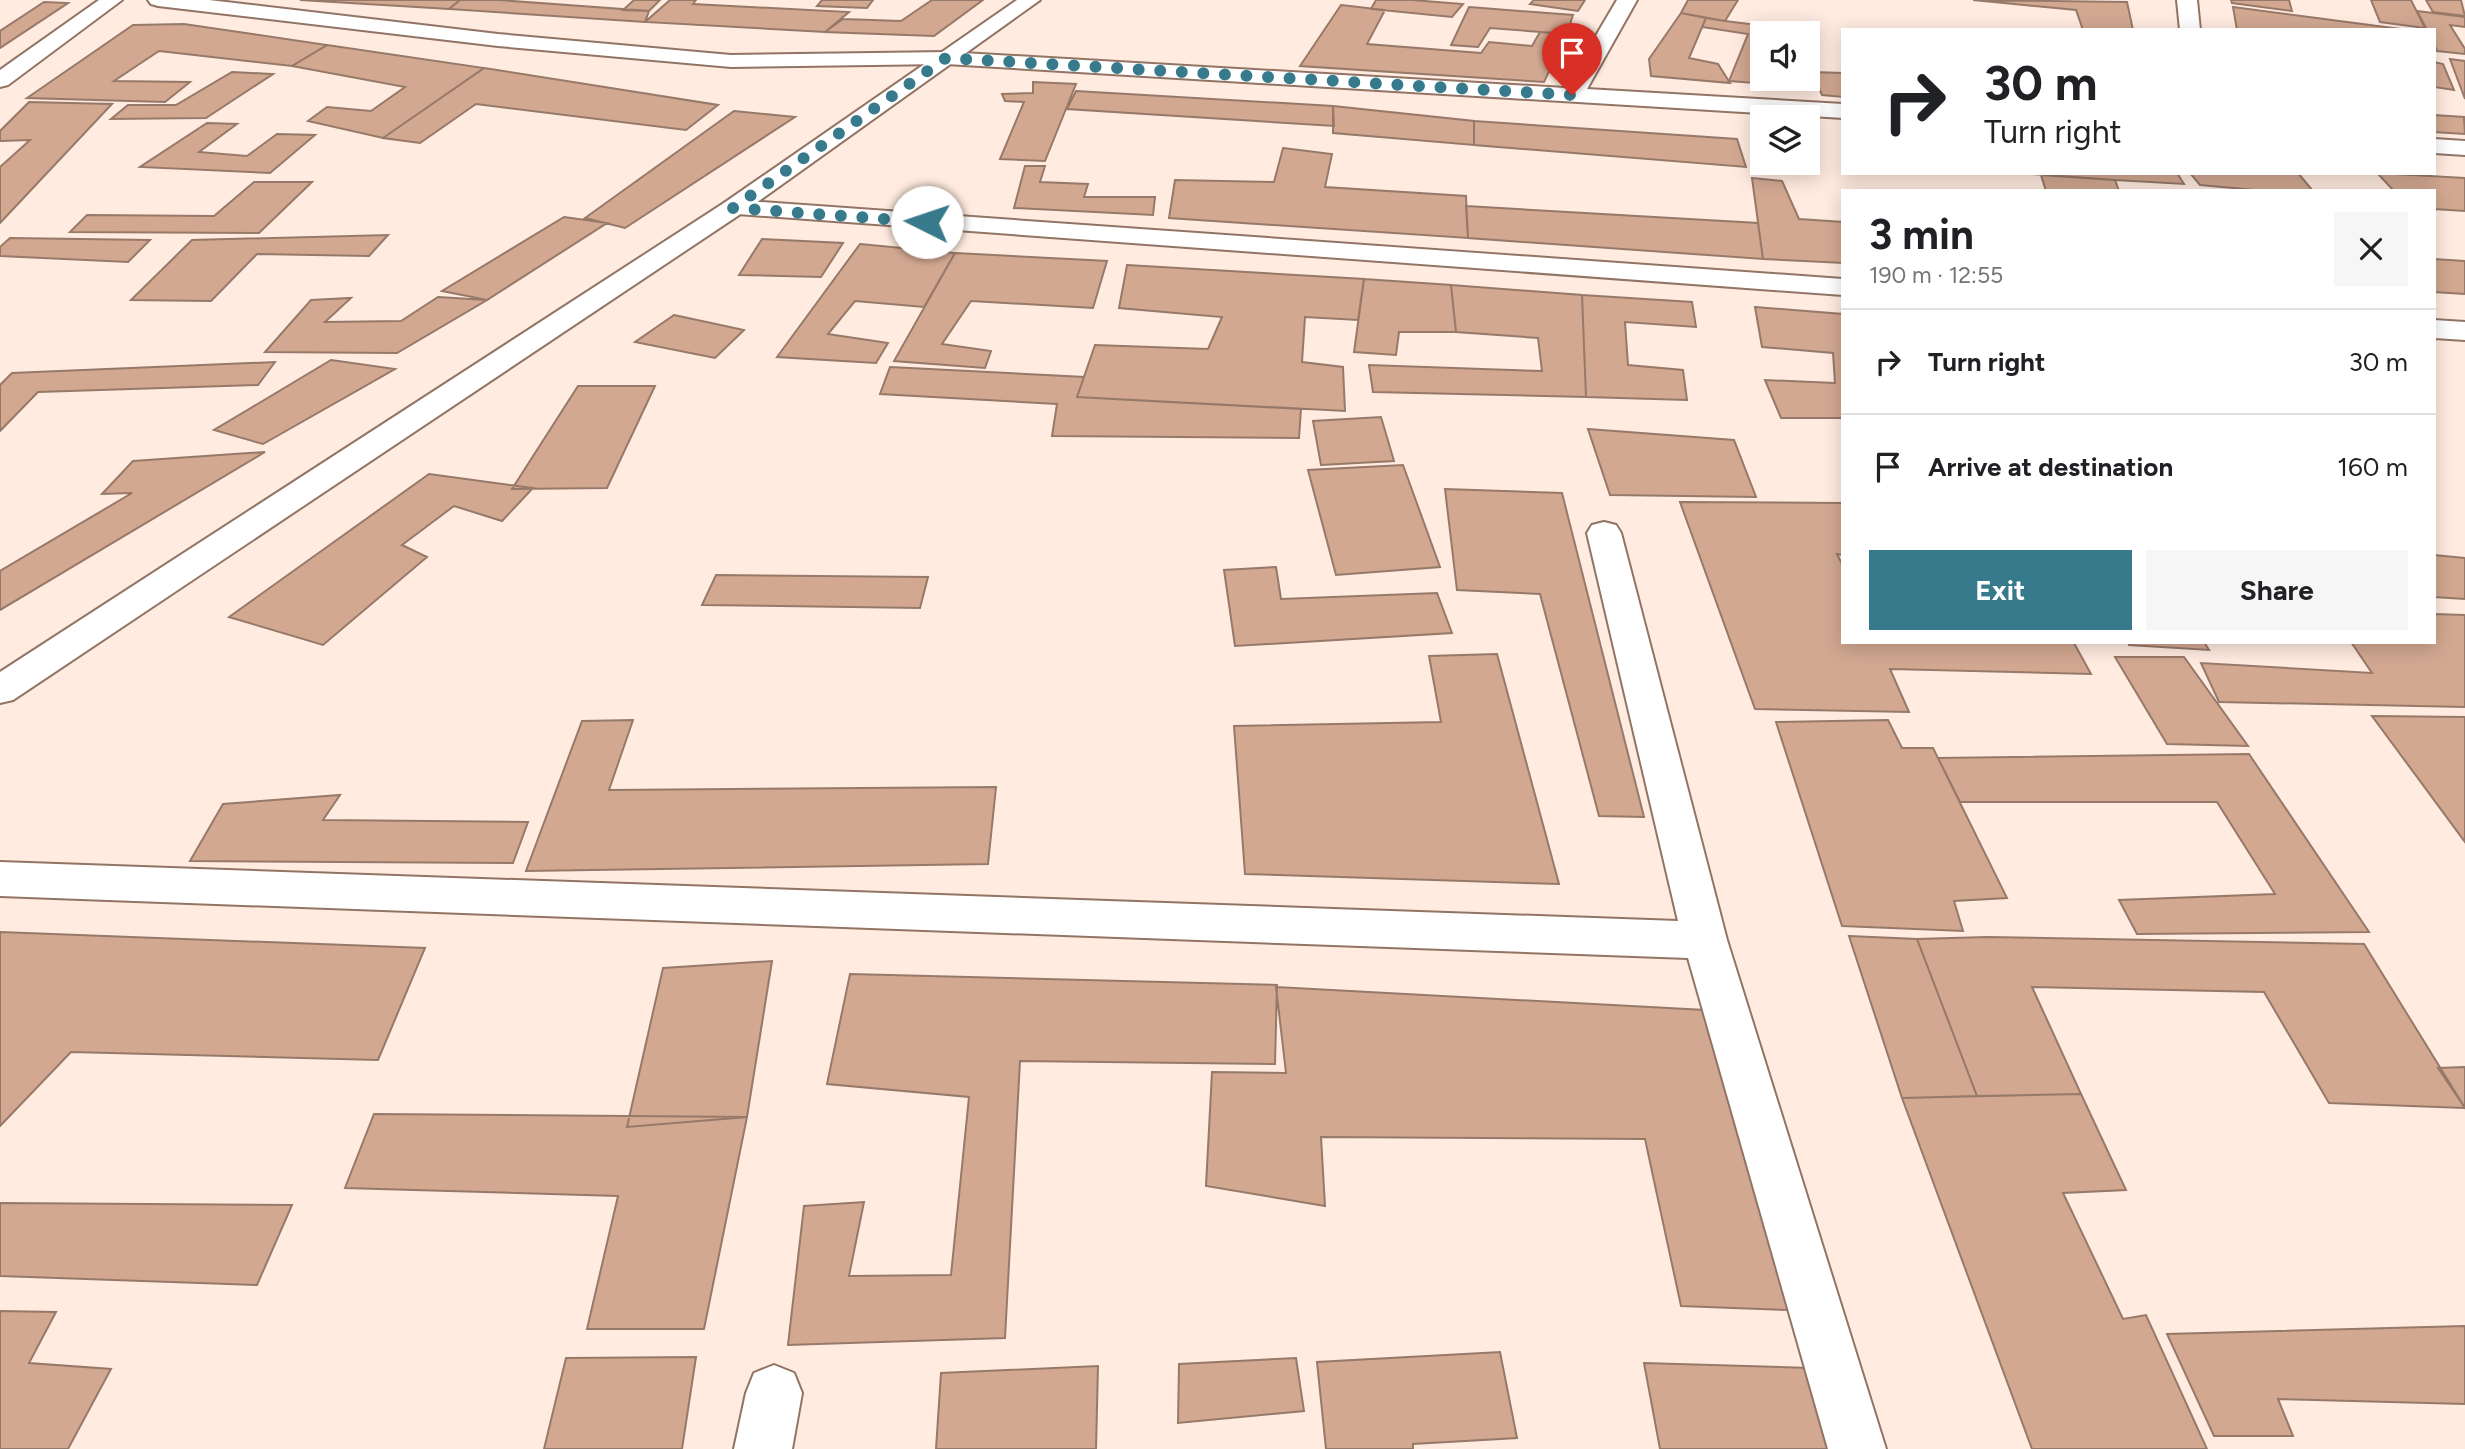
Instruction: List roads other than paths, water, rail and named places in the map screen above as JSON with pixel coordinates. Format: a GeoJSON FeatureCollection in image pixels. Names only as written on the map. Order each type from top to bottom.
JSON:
{"type":"FeatureCollection","features":[{"type":"Feature","properties":{"kind":"street"},"geometry":{"type":"LineString","coordinates":[[0,80],[112,0]]}},
{"type":"Feature","properties":{"kind":"street"},"geometry":{"type":"LineString","coordinates":[[158,0],[498,40],[731,61],[946,58],[1841,111]]}},
{"type":"Feature","properties":{"kind":"street"},"geometry":{"type":"LineString","coordinates":[[0,690],[733,208],[1030,0]]}},
{"type":"Feature","properties":{"kind":"street"},"geometry":{"type":"LineString","coordinates":[[1572,95],[1627,0]]}},
{"type":"Feature","properties":{"kind":"street"},"geometry":{"type":"LineString","coordinates":[[2187,0],[2190,28]]}},
{"type":"Feature","properties":{"kind":"street"},"geometry":{"type":"LineString","coordinates":[[2436,146],[2465,148]]}},
{"type":"Feature","properties":{"kind":"street"},"geometry":{"type":"LineString","coordinates":[[733,208],[1841,287]]}},
{"type":"Feature","properties":{"kind":"street"},"geometry":{"type":"LineString","coordinates":[[2436,329],[2465,331]]}},
{"type":"Feature","properties":{"kind":"street"},"geometry":{"type":"LineString","coordinates":[[1604,533],[1705,940],[1857,1449]]}},
{"type":"Feature","properties":{"kind":"street"},"geometry":{"type":"LineString","coordinates":[[0,879],[1705,940]]}},
{"type":"Feature","properties":{"kind":"street"},"geometry":{"type":"LineString","coordinates":[[763,1449],[774,1393]]}}]}
